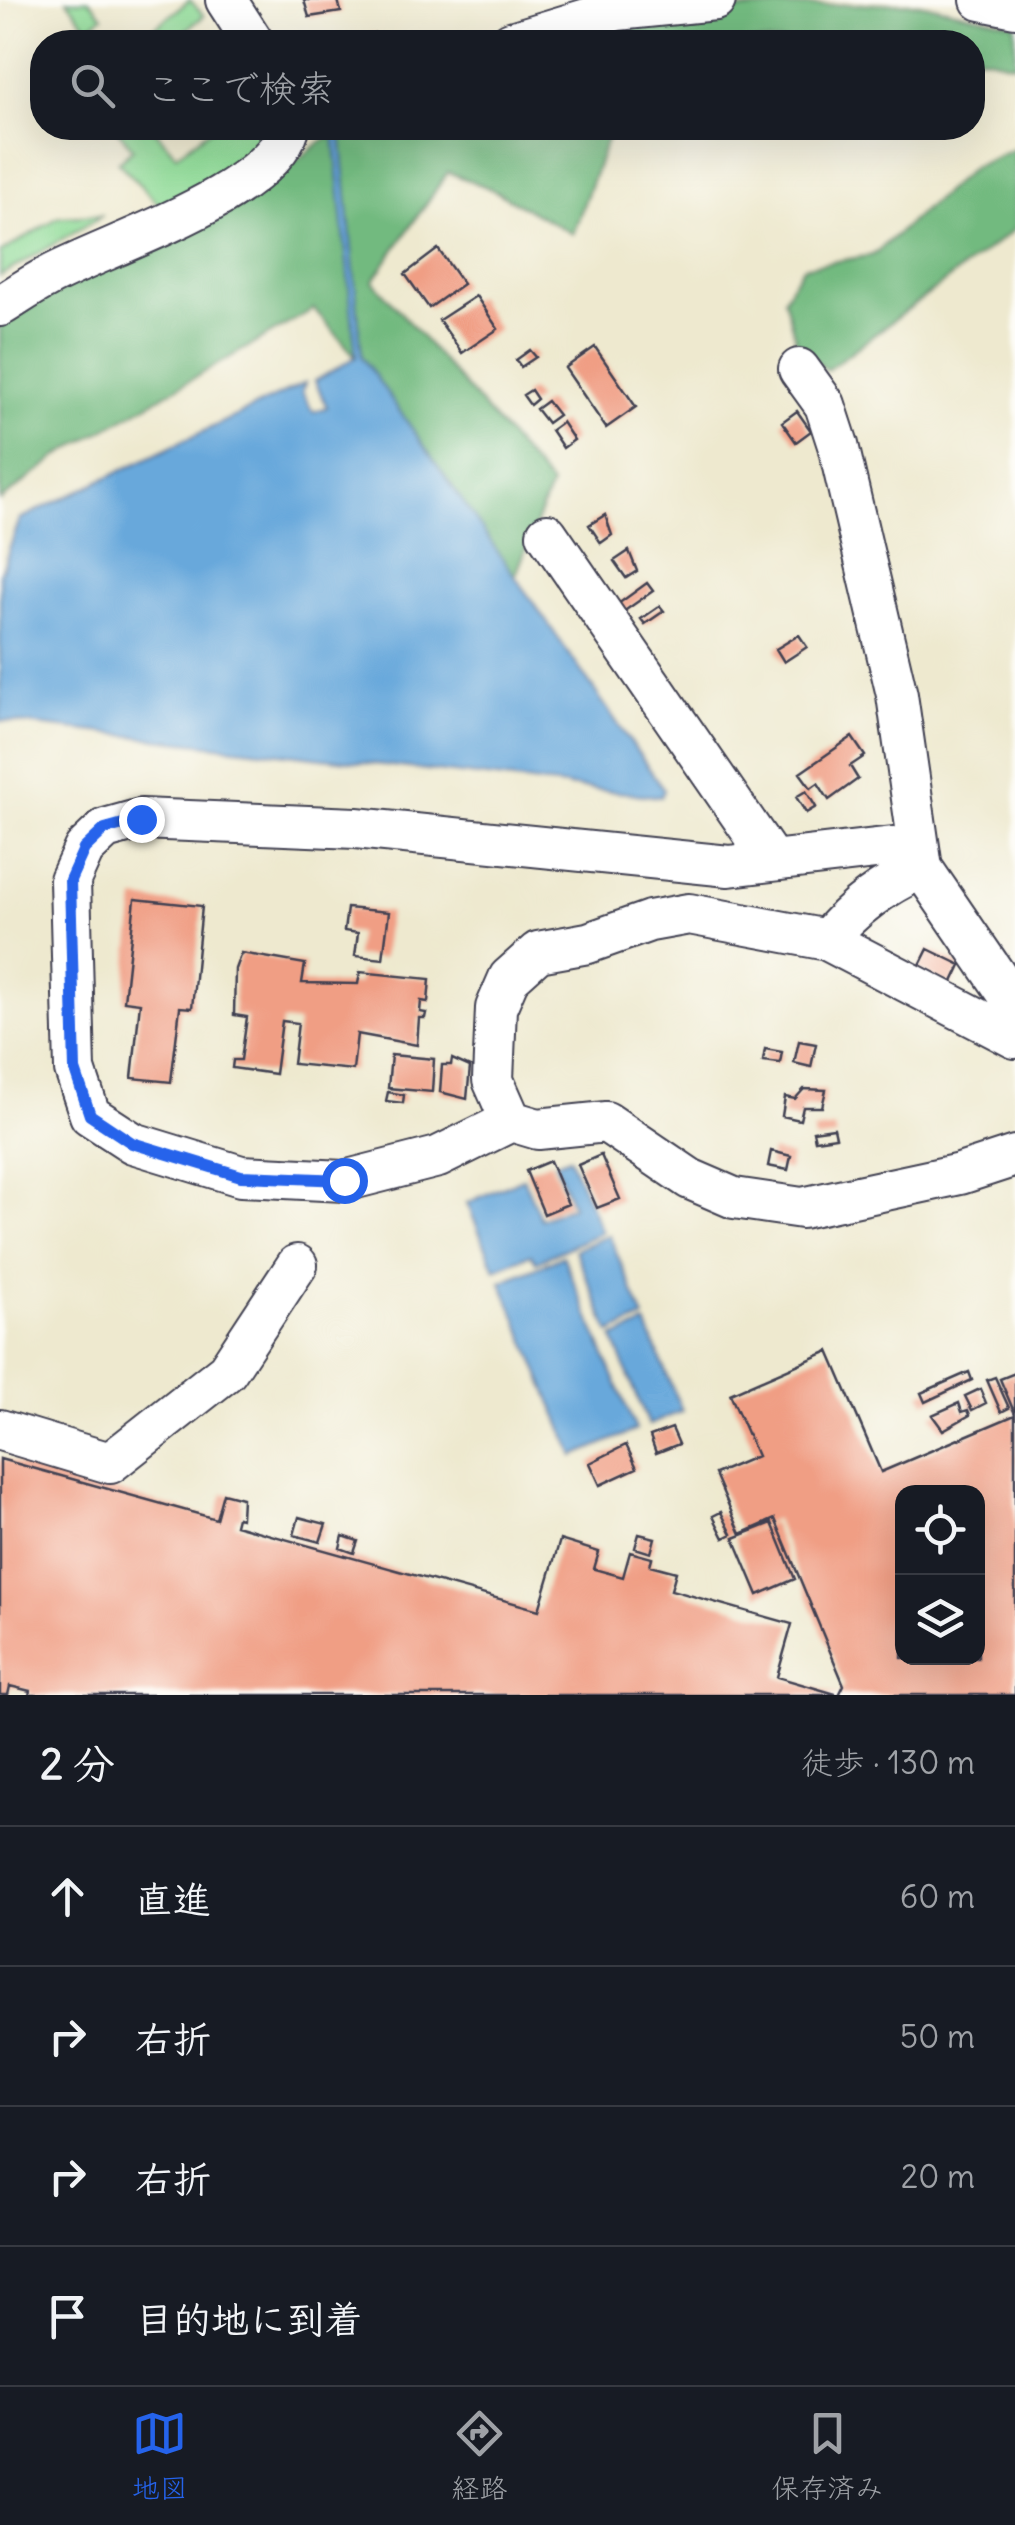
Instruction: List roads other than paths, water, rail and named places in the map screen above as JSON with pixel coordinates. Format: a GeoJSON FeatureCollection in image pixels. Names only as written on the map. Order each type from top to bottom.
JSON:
{"type":"FeatureCollection","features":[{"type":"Feature","properties":{"kind":"street"},"geometry":{"type":"LineString","coordinates":[[226,0],[245,30]]}},
{"type":"Feature","properties":{"kind":"street"},"geometry":{"type":"LineString","coordinates":[[551,30],[617,10],[715,0]]}},
{"type":"Feature","properties":{"kind":"street"},"geometry":{"type":"LineString","coordinates":[[981,0],[1015,8]]}},
{"type":"Feature","properties":{"kind":"street"},"geometry":{"type":"LineString","coordinates":[[0,306],[46,277],[214,201],[275,152],[283,140]]}},
{"type":"Feature","properties":{"kind":"street"},"geometry":{"type":"LineString","coordinates":[[798,369],[826,405],[838,445],[897,696],[922,868]]}},
{"type":"Feature","properties":{"kind":"street"},"geometry":{"type":"LineString","coordinates":[[548,534],[771,859]]}},
{"type":"Feature","properties":{"kind":"street"},"geometry":{"type":"LineString","coordinates":[[1015,1004],[922,868],[893,847],[729,866],[356,828],[141,819],[105,829],[84,849],[70,880],[75,1070],[90,1115],[132,1143],[241,1176],[344,1180],[438,1157],[511,1121],[538,1129],[606,1122],[690,1179],[734,1198],[802,1208],[960,1174],[1015,1156]]}},
{"type":"Feature","properties":{"kind":"street"},"geometry":{"type":"LineString","coordinates":[[827,940],[847,914],[886,885],[922,868]]}},
{"type":"Feature","properties":{"kind":"street"},"geometry":{"type":"LineString","coordinates":[[511,1121],[494,1080],[496,1008],[510,978],[538,952],[588,943],[650,921],[689,914],[827,940],[1015,1038]]}},
{"type":"Feature","properties":{"kind":"street"},"geometry":{"type":"LineString","coordinates":[[0,1430],[110,1463],[227,1371],[297,1265]]}},
{"type":"Feature","properties":{"kind":"water"},"geometry":{"type":"Polygon","coordinates":[[[335,140],[342,140],[362,357],[664,790],[661,797],[0,721],[0,575],[20,519],[305,383],[302,392],[313,412],[327,407],[315,381],[356,357],[335,140]]]}},
{"type":"Feature","properties":{"kind":"water"},"geometry":{"type":"Polygon","coordinates":[[[569,1157],[602,1232],[536,1262],[531,1254],[495,1269],[467,1203],[523,1178],[541,1219],[572,1206],[555,1163],[569,1157]]]}},
{"type":"Feature","properties":{"kind":"water"},"geometry":{"type":"Polygon","coordinates":[[[609,1235],[644,1318],[610,1333],[575,1250],[609,1235]]]}},
{"type":"Feature","properties":{"kind":"water"},"geometry":{"type":"Polygon","coordinates":[[[563,1256],[636,1430],[574,1456],[501,1282],[563,1256]]]}},
{"type":"Feature","properties":{"kind":"water"},"geometry":{"type":"Polygon","coordinates":[[[646,1324],[682,1411],[649,1425],[613,1338],[646,1324]]]}}]}
